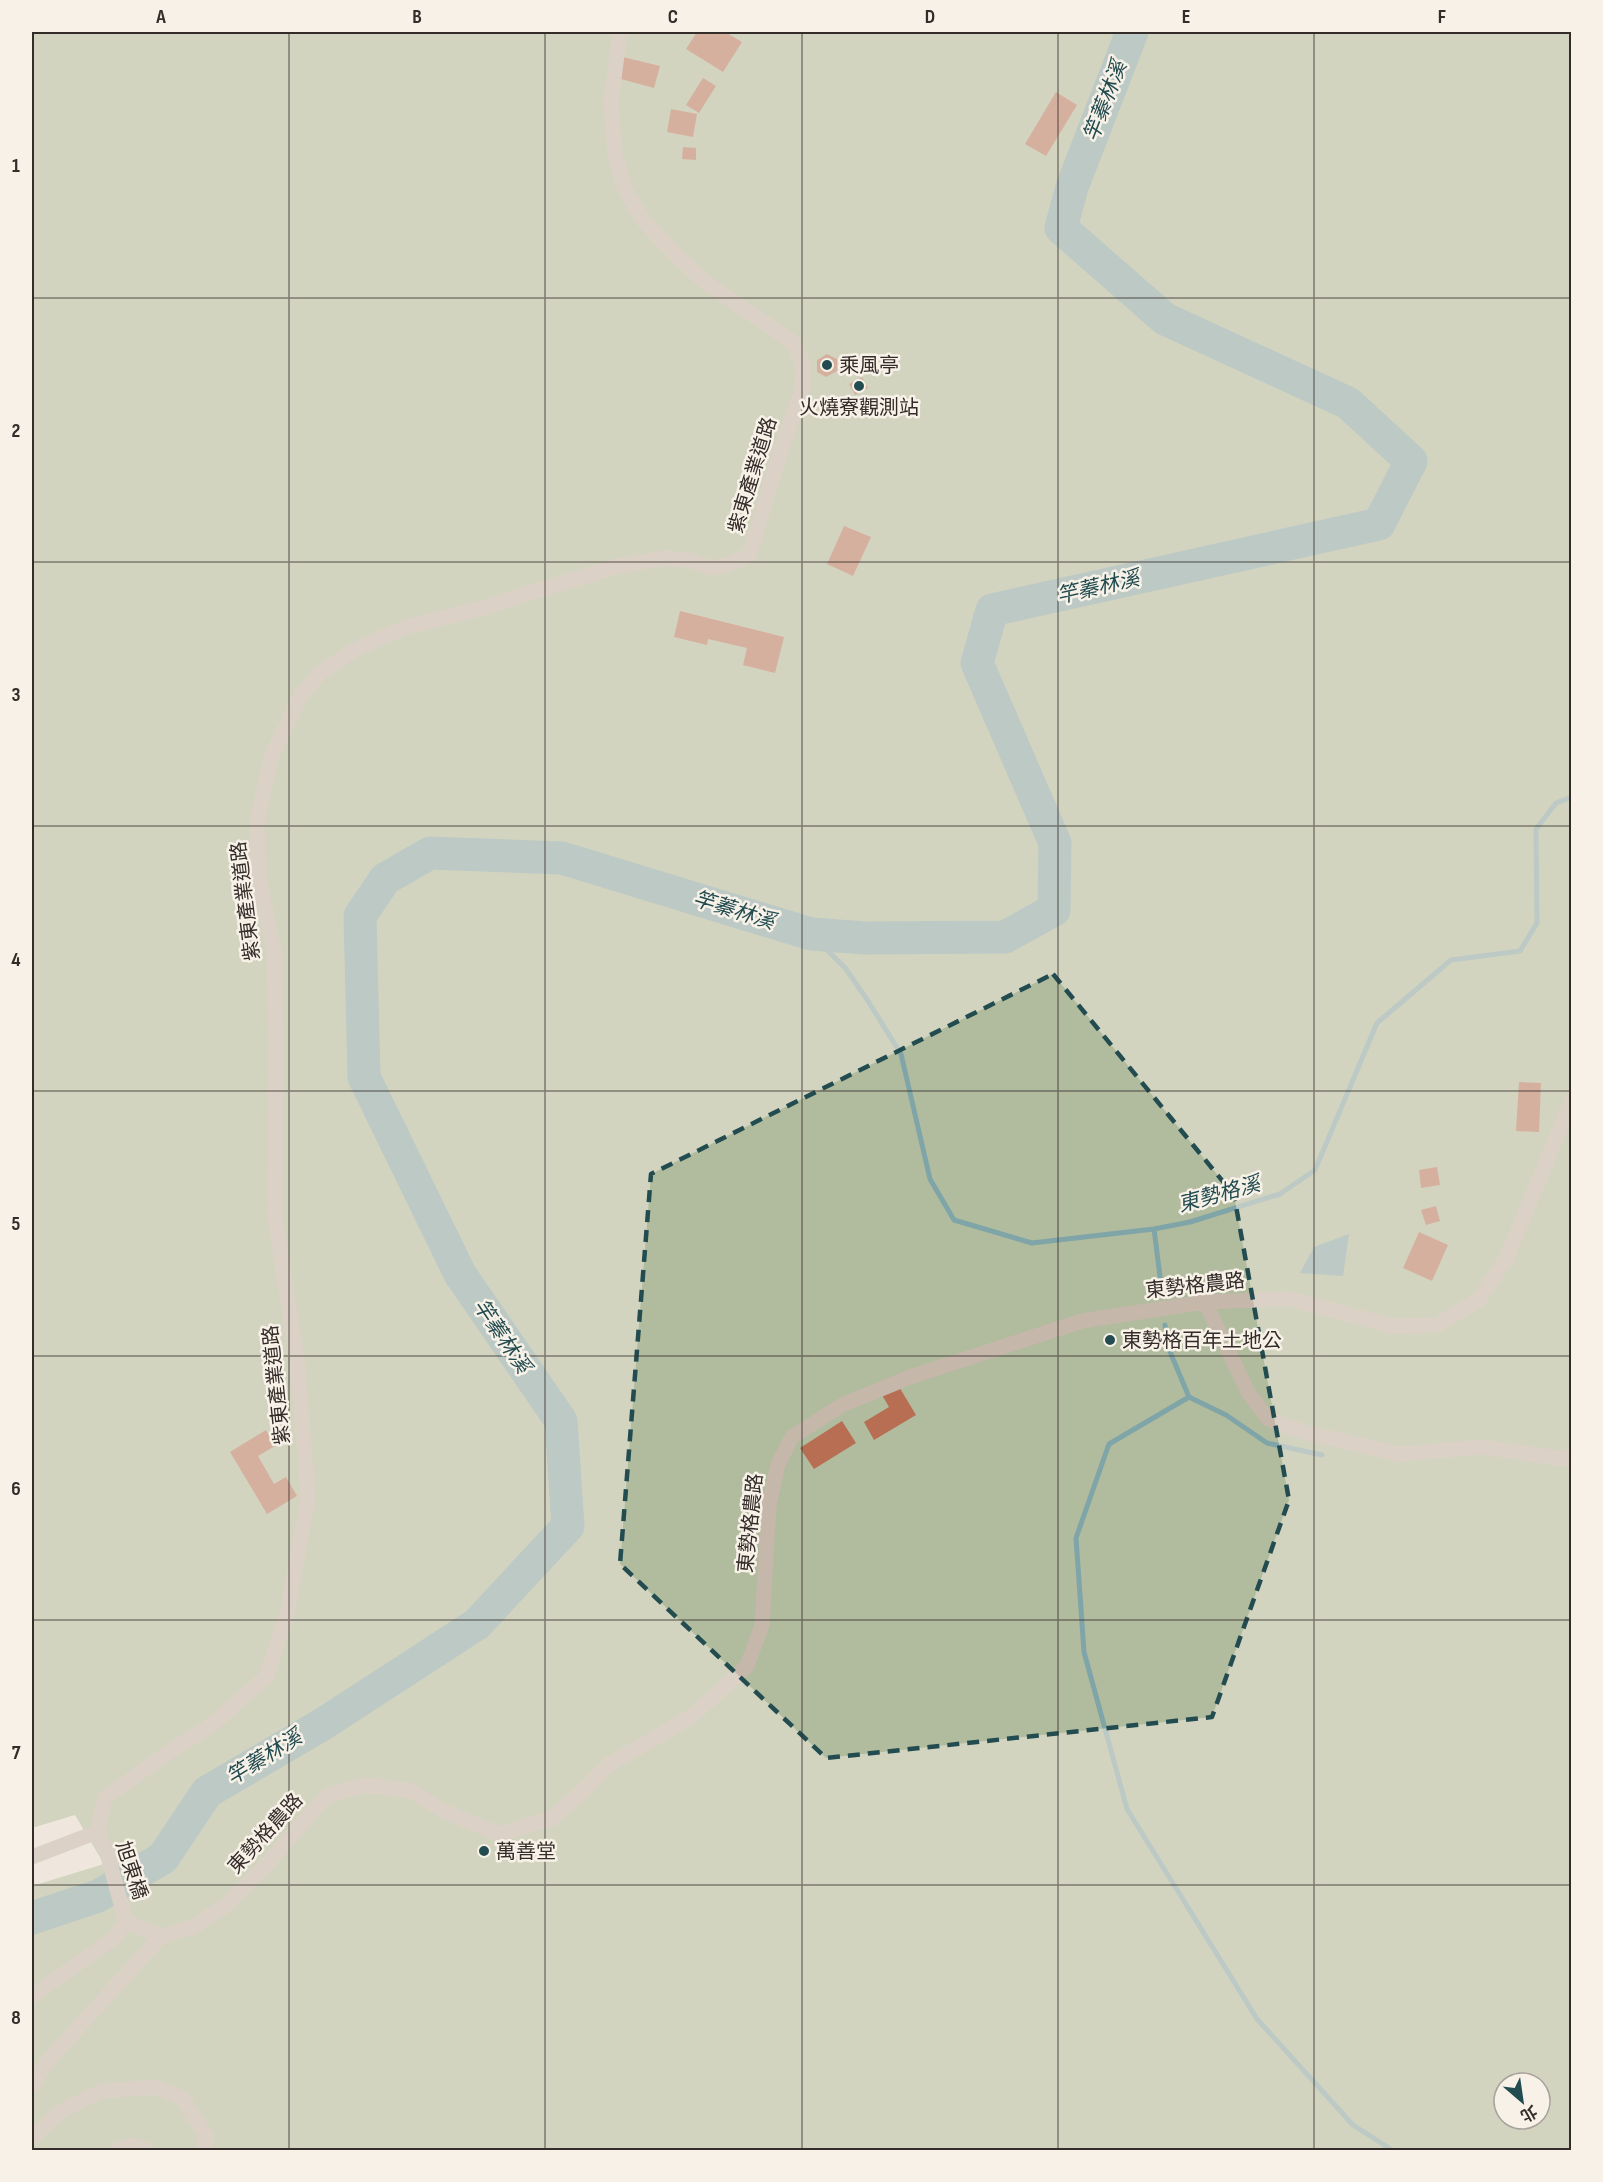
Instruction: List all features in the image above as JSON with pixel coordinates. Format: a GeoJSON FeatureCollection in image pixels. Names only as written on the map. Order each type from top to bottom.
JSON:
{"type":"FeatureCollection","features":[{"type":"Feature","properties":{"kind":"street","name":"紫東產業道路"},"geometry":{"type":"LineString","coordinates":[[97,1832],[105,1798],[214,1723],[267,1676],[287,1614],[308,1497],[297,1360],[274,1217],[276,1041],[274,952],[258,873],[257,821],[272,755],[301,695],[320,673],[354,650],[406,627],[482,608],[617,567],[666,558],[689,560],[712,568],[728,565],[749,555],[802,390],[803,366],[793,342],[706,283],[644,220],[625,189],[615,156],[610,101],[620,32]]}},
{"type":"Feature","properties":{"kind":"street","name":"東勢格農路"},"geometry":{"type":"LineString","coordinates":[[161,1936],[192,1927],[226,1905],[266,1865],[326,1796],[365,1785],[411,1791],[443,1811],[499,1834],[551,1819],[608,1765],[691,1717],[747,1666],[762,1625],[769,1506],[778,1464],[792,1437],[843,1405],[910,1377],[1082,1321],[1205,1302],[1290,1299],[1392,1326],[1437,1325],[1479,1300],[1508,1257],[1572,1100]]}},
{"type":"Feature","properties":{"kind":"street"},"geometry":{"type":"LineString","coordinates":[[1205,1302],[1248,1392],[1268,1419],[1303,1432],[1400,1454],[1483,1447],[1572,1460]]}},
{"type":"Feature","properties":{"kind":"street"},"geometry":{"type":"LineString","coordinates":[[32,1857],[97,1832]]}},
{"type":"Feature","properties":{"kind":"street","name":"旭東橋"},"geometry":{"type":"LineString","coordinates":[[97,1832],[107,1852],[126,1922]]}},
{"type":"Feature","properties":{"kind":"street"},"geometry":{"type":"LineString","coordinates":[[32,1996],[114,1938],[126,1922],[161,1936],[47,2062],[32,2086]]}},
{"type":"Feature","properties":{"kind":"street"},"geometry":{"type":"LineString","coordinates":[[32,2138],[61,2111],[101,2091],[156,2087],[182,2098],[207,2137],[202,2151]]}},
{"type":"Feature","properties":{"kind":"street"},"geometry":{"type":"LineString","coordinates":[[117,2151],[134,2145],[145,2151]]}},
{"type":"Feature","properties":{"kind":"highlighted area"},"geometry":{"type":"Polygon","coordinates":[[[1053,974],[1234,1195],[1289,1500],[1212,1717],[826,1758],[620,1564],[651,1174],[1053,974]]]}},
{"type":"Feature","properties":{"kind":"green space"},"geometry":{"type":"Polygon","coordinates":[[[32,32],[1571,32],[1571,2150],[32,2150],[32,1886],[104,1864],[75,1815],[32,1828],[32,32]]]}},
{"type":"Feature","properties":{"kind":"water"},"geometry":{"type":"Polygon","coordinates":[[[1349,1234],[1343,1276],[1300,1273],[1314,1247],[1349,1234]]]}},
{"type":"Feature","properties":{"kind":"building"},"geometry":{"type":"Polygon","coordinates":[[[697,32],[725,32],[742,42],[723,72],[686,49],[697,32]]]}},
{"type":"Feature","properties":{"kind":"building"},"geometry":{"type":"Polygon","coordinates":[[[623,57],[660,66],[654,88],[617,78],[623,57]]]}},
{"type":"Feature","properties":{"kind":"building"},"geometry":{"type":"Polygon","coordinates":[[[703,78],[716,86],[699,113],[686,105],[703,78]]]}},
{"type":"Feature","properties":{"kind":"building"},"geometry":{"type":"Polygon","coordinates":[[[1056,92],[1077,105],[1046,156],[1025,144],[1056,92]]]}},
{"type":"Feature","properties":{"kind":"building"},"geometry":{"type":"Polygon","coordinates":[[[671,109],[697,114],[693,137],[667,132],[671,109]]]}},
{"type":"Feature","properties":{"kind":"building"},"geometry":{"type":"Polygon","coordinates":[[[683,147],[696,148],[696,160],[682,159],[683,147]]]}},
{"type":"Feature","properties":{"kind":"building","name":"乘風亭"},"geometry":{"type":"Polygon","coordinates":[[[827,354],[837,359],[837,371],[826,377],[817,372],[817,360],[827,354]]]}},
{"type":"Feature","properties":{"kind":"building","name":"火燒寮觀測站"},"geometry":{"type":"Polygon","coordinates":[[[862,377],[868,388],[855,395],[849,384],[862,377]]]}},
{"type":"Feature","properties":{"kind":"building"},"geometry":{"type":"Polygon","coordinates":[[[844,526],[871,537],[853,576],[827,564],[844,526]]]}},
{"type":"Feature","properties":{"kind":"building"},"geometry":{"type":"Polygon","coordinates":[[[680,611],[784,637],[775,673],[743,665],[747,648],[708,639],[707,645],[674,637],[680,611]]]}},
{"type":"Feature","properties":{"kind":"building"},"geometry":{"type":"Polygon","coordinates":[[[1519,1082],[1541,1083],[1539,1132],[1516,1131],[1519,1082]]]}},
{"type":"Feature","properties":{"kind":"building"},"geometry":{"type":"Polygon","coordinates":[[[1437,1167],[1440,1185],[1421,1188],[1419,1170],[1437,1167]]]}},
{"type":"Feature","properties":{"kind":"building"},"geometry":{"type":"Polygon","coordinates":[[[1436,1206],[1440,1221],[1426,1225],[1421,1210],[1436,1206]]]}},
{"type":"Feature","properties":{"kind":"building"},"geometry":{"type":"Polygon","coordinates":[[[1419,1232],[1448,1245],[1432,1281],[1403,1268],[1419,1232]]]}},
{"type":"Feature","properties":{"kind":"building"},"geometry":{"type":"Polygon","coordinates":[[[898,1385],[916,1415],[874,1440],[864,1422],[889,1407],[882,1395],[898,1385]]]}},
{"type":"Feature","properties":{"kind":"building"},"geometry":{"type":"Polygon","coordinates":[[[842,1421],[856,1443],[814,1469],[800,1448],[842,1421]]]}},
{"type":"Feature","properties":{"kind":"building"},"geometry":{"type":"Polygon","coordinates":[[[266,1430],[275,1446],[258,1456],[274,1484],[286,1477],[297,1496],[267,1514],[230,1452],[266,1430]]]}},
{"type":"Feature","properties":{"kind":"waterway","name":"竿蓁林溪"},"geometry":{"type":"LineString","coordinates":[[32,1918],[98,1896],[163,1858],[207,1792],[323,1724],[477,1624],[568,1526],[561,1421],[460,1274],[364,1077],[360,916],[385,879],[430,853],[562,858],[811,934],[865,938],[1005,937],[1054,910],[1055,843],[977,663],[992,610],[1379,524],[1411,461],[1348,403],[1165,319],[1061,228],[1072,187],[1132,32]]}},
{"type":"Feature","properties":{"kind":"waterway","name":"東勢格溪"},"geometry":{"type":"LineString","coordinates":[[811,934],[846,969],[901,1054],[930,1179],[954,1220],[1032,1243],[1154,1229],[1190,1222],[1280,1194],[1315,1170],[1377,1023],[1451,960],[1520,951],[1537,923],[1536,829],[1556,803],[1572,797]]}},
{"type":"Feature","properties":{"kind":"waterway"},"geometry":{"type":"LineString","coordinates":[[1154,1229],[1162,1292]]}},
{"type":"Feature","properties":{"kind":"waterway"},"geometry":{"type":"LineString","coordinates":[[1165,1325],[1168,1347],[1189,1397],[1109,1444],[1076,1538],[1084,1652],[1127,1809],[1257,2019],[1353,2125],[1392,2150]]}},
{"type":"Feature","properties":{"kind":"waterway"},"geometry":{"type":"LineString","coordinates":[[1189,1397],[1226,1415],[1267,1443],[1322,1455]]}},
{"type":"Feature","properties":{"kind":"place","name":"乘風亭"},"geometry":{"type":"Point","coordinates":[827,365]}},
{"type":"Feature","properties":{"kind":"place","name":"火燒寮觀測站"},"geometry":{"type":"Point","coordinates":[859,386]}},
{"type":"Feature","properties":{"kind":"place","name":"東勢格百年土地公"},"geometry":{"type":"Point","coordinates":[1110,1340]}},
{"type":"Feature","properties":{"kind":"place","name":"萬善堂"},"geometry":{"type":"Point","coordinates":[484,1851]}}]}
